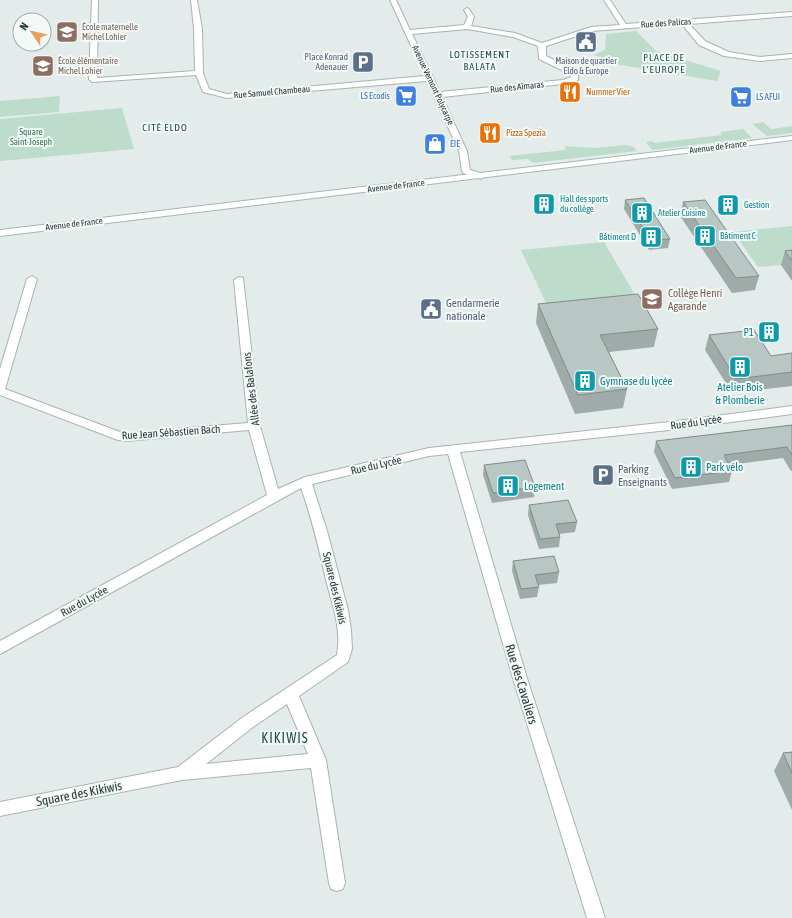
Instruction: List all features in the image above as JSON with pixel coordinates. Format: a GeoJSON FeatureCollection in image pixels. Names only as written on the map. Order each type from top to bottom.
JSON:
{"type":"FeatureCollection","features":[{"type":"Feature","properties":{"kind":"street"},"geometry":{"type":"LineString","coordinates":[[95,0],[93,79],[199,73]]}},
{"type":"Feature","properties":{"kind":"street","name":"Rue Samuel Chambeau"},"geometry":{"type":"LineString","coordinates":[[194,0],[198,29],[199,73],[206,90],[209,92],[227,96],[430,78]]}},
{"type":"Feature","properties":{"kind":"street","name":"Avenue Vernont Polycarpe"},"geometry":{"type":"LineString","coordinates":[[393,0],[463,151],[466,171]]}},
{"type":"Feature","properties":{"kind":"street"},"geometry":{"type":"LineString","coordinates":[[607,0],[624,26]]}},
{"type":"Feature","properties":{"kind":"street"},"geometry":{"type":"LineString","coordinates":[[467,10],[471,17],[467,27]]}},
{"type":"Feature","properties":{"kind":"street","name":"Rue des Palicas"},"geometry":{"type":"LineString","coordinates":[[542,45],[591,29],[792,14]]}},
{"type":"Feature","properties":{"kind":"street"},"geometry":{"type":"LineString","coordinates":[[684,22],[702,43],[727,54],[760,59],[792,56]]}},
{"type":"Feature","properties":{"kind":"street"},"geometry":{"type":"LineString","coordinates":[[408,32],[467,27],[515,35],[542,45]]}},
{"type":"Feature","properties":{"kind":"street","name":"Rue des Aïmaras"},"geometry":{"type":"LineString","coordinates":[[438,95],[563,82],[570,81],[575,78],[574,74],[568,69],[547,61],[542,57],[542,45]]}},
{"type":"Feature","properties":{"kind":"street","name":"Avenue de France"},"geometry":{"type":"LineString","coordinates":[[0,233],[792,138]]}},
{"type":"Feature","properties":{"kind":"street"},"geometry":{"type":"LineString","coordinates":[[458,178],[466,171],[481,176]]}},
{"type":"Feature","properties":{"kind":"street"},"geometry":{"type":"LineString","coordinates":[[0,389],[32,279]]}},
{"type":"Feature","properties":{"kind":"street","name":"Allée des Balafons"},"geometry":{"type":"LineString","coordinates":[[239,280],[254,426],[274,496]]}},
{"type":"Feature","properties":{"kind":"street","name":"Rue Jean Sébastien Bach"},"geometry":{"type":"LineString","coordinates":[[0,389],[118,436],[126,437],[254,426]]}},
{"type":"Feature","properties":{"kind":"street","name":"Rue du Lycée"},"geometry":{"type":"LineString","coordinates":[[0,648],[274,496],[305,481],[429,452],[670,426],[792,410]]}},
{"type":"Feature","properties":{"kind":"street","name":"Rue des Cavaliers"},"geometry":{"type":"LineString","coordinates":[[453,449],[519,675],[596,918]]}},
{"type":"Feature","properties":{"kind":"street","name":"Square des Kikiwis"},"geometry":{"type":"LineString","coordinates":[[182,773],[248,722],[344,658],[344,626],[317,516],[305,481]]}},
{"type":"Feature","properties":{"kind":"street"},"geometry":{"type":"LineString","coordinates":[[290,693],[318,760],[337,883]]}},
{"type":"Feature","properties":{"kind":"street","name":"Square des Kikiwis"},"geometry":{"type":"LineString","coordinates":[[0,808],[182,773],[318,760]]}},
{"type":"Feature","properties":{"kind":"green space"},"geometry":{"type":"Polygon","coordinates":[[[636,31],[656,51],[721,71],[717,81],[620,65],[594,55],[605,50],[606,34],[636,31]]]}},
{"type":"Feature","properties":{"kind":"green space"},"geometry":{"type":"Polygon","coordinates":[[[60,96],[59,112],[0,117],[0,101],[60,96]]]}},
{"type":"Feature","properties":{"kind":"green space","name":"Square Saint-Joseph"},"geometry":{"type":"Polygon","coordinates":[[[122,108],[134,149],[0,161],[0,119],[122,108]]]}},
{"type":"Feature","properties":{"kind":"green space"},"geometry":{"type":"Polygon","coordinates":[[[763,122],[771,129],[792,126],[792,133],[767,136],[752,124],[763,122]]]}},
{"type":"Feature","properties":{"kind":"green space"},"geometry":{"type":"Polygon","coordinates":[[[743,129],[752,138],[652,150],[646,142],[652,141],[654,143],[722,135],[720,132],[743,129]]]}},
{"type":"Feature","properties":{"kind":"green space"},"geometry":{"type":"Polygon","coordinates":[[[626,145],[634,147],[637,151],[533,163],[528,159],[512,160],[509,156],[566,150],[564,146],[594,148],[626,145]]]}},
{"type":"Feature","properties":{"kind":"green space"},"geometry":{"type":"Polygon","coordinates":[[[792,226],[792,264],[758,267],[733,232],[792,226]]]}},
{"type":"Feature","properties":{"kind":"green space"},"geometry":{"type":"Polygon","coordinates":[[[604,242],[635,295],[547,305],[521,250],[604,242]]]}},
{"type":"Feature","properties":{"kind":"building"},"geometry":{"type":"Polygon","coordinates":[[[644,198],[670,239],[651,240],[625,200],[644,198]]]}},
{"type":"Feature","properties":{"kind":"building"},"geometry":{"type":"Polygon","coordinates":[[[705,200],[759,276],[736,278],[683,202],[705,200]]]}},
{"type":"Feature","properties":{"kind":"building"},"geometry":{"type":"Polygon","coordinates":[[[792,250],[792,261],[785,251],[792,250]]]}},
{"type":"Feature","properties":{"kind":"building","name":"Gymnase du lycée"},"geometry":{"type":"Polygon","coordinates":[[[638,294],[658,329],[600,335],[627,389],[578,395],[538,304],[638,294]]]}},
{"type":"Feature","properties":{"kind":"building"},"geometry":{"type":"Polygon","coordinates":[[[754,330],[771,356],[792,353],[792,372],[736,379],[709,335],[754,330]]]}},
{"type":"Feature","properties":{"kind":"building"},"geometry":{"type":"Polygon","coordinates":[[[792,425],[792,455],[787,447],[724,455],[732,471],[675,478],[656,441],[792,425]]]}},
{"type":"Feature","properties":{"kind":"building"},"geometry":{"type":"Polygon","coordinates":[[[525,460],[535,487],[493,493],[484,465],[525,460]]]}},
{"type":"Feature","properties":{"kind":"building"},"geometry":{"type":"Polygon","coordinates":[[[568,500],[577,522],[556,524],[560,537],[540,539],[529,505],[568,500]]]}},
{"type":"Feature","properties":{"kind":"building"},"geometry":{"type":"Polygon","coordinates":[[[554,556],[559,572],[535,575],[539,587],[521,589],[513,561],[554,556]]]}},
{"type":"Feature","properties":{"kind":"building"},"geometry":{"type":"Polygon","coordinates":[[[792,752],[792,773],[783,753],[792,752]]]}},
{"type":"Feature","properties":{"kind":"place","name":"École maternelle Michel Lohier"},"geometry":{"type":"Point","coordinates":[67,32]}},
{"type":"Feature","properties":{"kind":"place","name":"Maison de quartier Eldo & Europe"},"geometry":{"type":"Point","coordinates":[586,42]}},
{"type":"Feature","properties":{"kind":"place","name":"Place Konrad Adenauer"},"geometry":{"type":"Point","coordinates":[363,62]}},
{"type":"Feature","properties":{"kind":"place","name":"École élémentaire Michel Lohier"},"geometry":{"type":"Point","coordinates":[43,66]}},
{"type":"Feature","properties":{"kind":"place","name":"Nummer Vier"},"geometry":{"type":"Point","coordinates":[570,92]}},
{"type":"Feature","properties":{"kind":"place","name":"LS Ecodis"},"geometry":{"type":"Point","coordinates":[406,96]}},
{"type":"Feature","properties":{"kind":"place","name":"LS AFUI"},"geometry":{"type":"Point","coordinates":[741,97]}},
{"type":"Feature","properties":{"kind":"place","name":"Pizza Spezia"},"geometry":{"type":"Point","coordinates":[490,133]}},
{"type":"Feature","properties":{"kind":"place","name":"EIE"},"geometry":{"type":"Point","coordinates":[435,144]}},
{"type":"Feature","properties":{"kind":"place","name":"Hall des sports du collège"},"geometry":{"type":"Point","coordinates":[544,204]}},
{"type":"Feature","properties":{"kind":"place","name":"Gestion"},"geometry":{"type":"Point","coordinates":[728,205]}},
{"type":"Feature","properties":{"kind":"place","name":"Atelier Cuisine"},"geometry":{"type":"Point","coordinates":[642,213]}},
{"type":"Feature","properties":{"kind":"place","name":"Bâtiment C"},"geometry":{"type":"Point","coordinates":[705,236]}},
{"type":"Feature","properties":{"kind":"place","name":"Bâtiment D"},"geometry":{"type":"Point","coordinates":[651,237]}},
{"type":"Feature","properties":{"kind":"place","name":"Collège Henri Agarande"},"geometry":{"type":"Point","coordinates":[652,299]}},
{"type":"Feature","properties":{"kind":"place","name":"Gendarmerie nationale"},"geometry":{"type":"Point","coordinates":[431,309]}},
{"type":"Feature","properties":{"kind":"place","name":"P1"},"geometry":{"type":"Point","coordinates":[769,332]}},
{"type":"Feature","properties":{"kind":"place","name":"Atelier Bois & Plomberie"},"geometry":{"type":"Point","coordinates":[740,367]}},
{"type":"Feature","properties":{"kind":"place","name":"Gymnase du lycée"},"geometry":{"type":"Point","coordinates":[585,381]}},
{"type":"Feature","properties":{"kind":"place","name":"Park vélo"},"geometry":{"type":"Point","coordinates":[691,467]}},
{"type":"Feature","properties":{"kind":"place","name":"Parking Enseignants"},"geometry":{"type":"Point","coordinates":[603,475]}},
{"type":"Feature","properties":{"kind":"place","name":"Logement"},"geometry":{"type":"Point","coordinates":[508,486]}},
{"type":"Feature","properties":{"kind":"district","name":"LOTISSEMENT BALATA"},"geometry":{"type":"Point","coordinates":[480,60]}},
{"type":"Feature","properties":{"kind":"district","name":"PLACE DE L'EUROPE"},"geometry":{"type":"Point","coordinates":[664,62]}},
{"type":"Feature","properties":{"kind":"district","name":"CITÉ ELDO"},"geometry":{"type":"Point","coordinates":[165,127]}},
{"type":"Feature","properties":{"kind":"district","name":"KIKIWIS"},"geometry":{"type":"Point","coordinates":[285,738]}}]}
